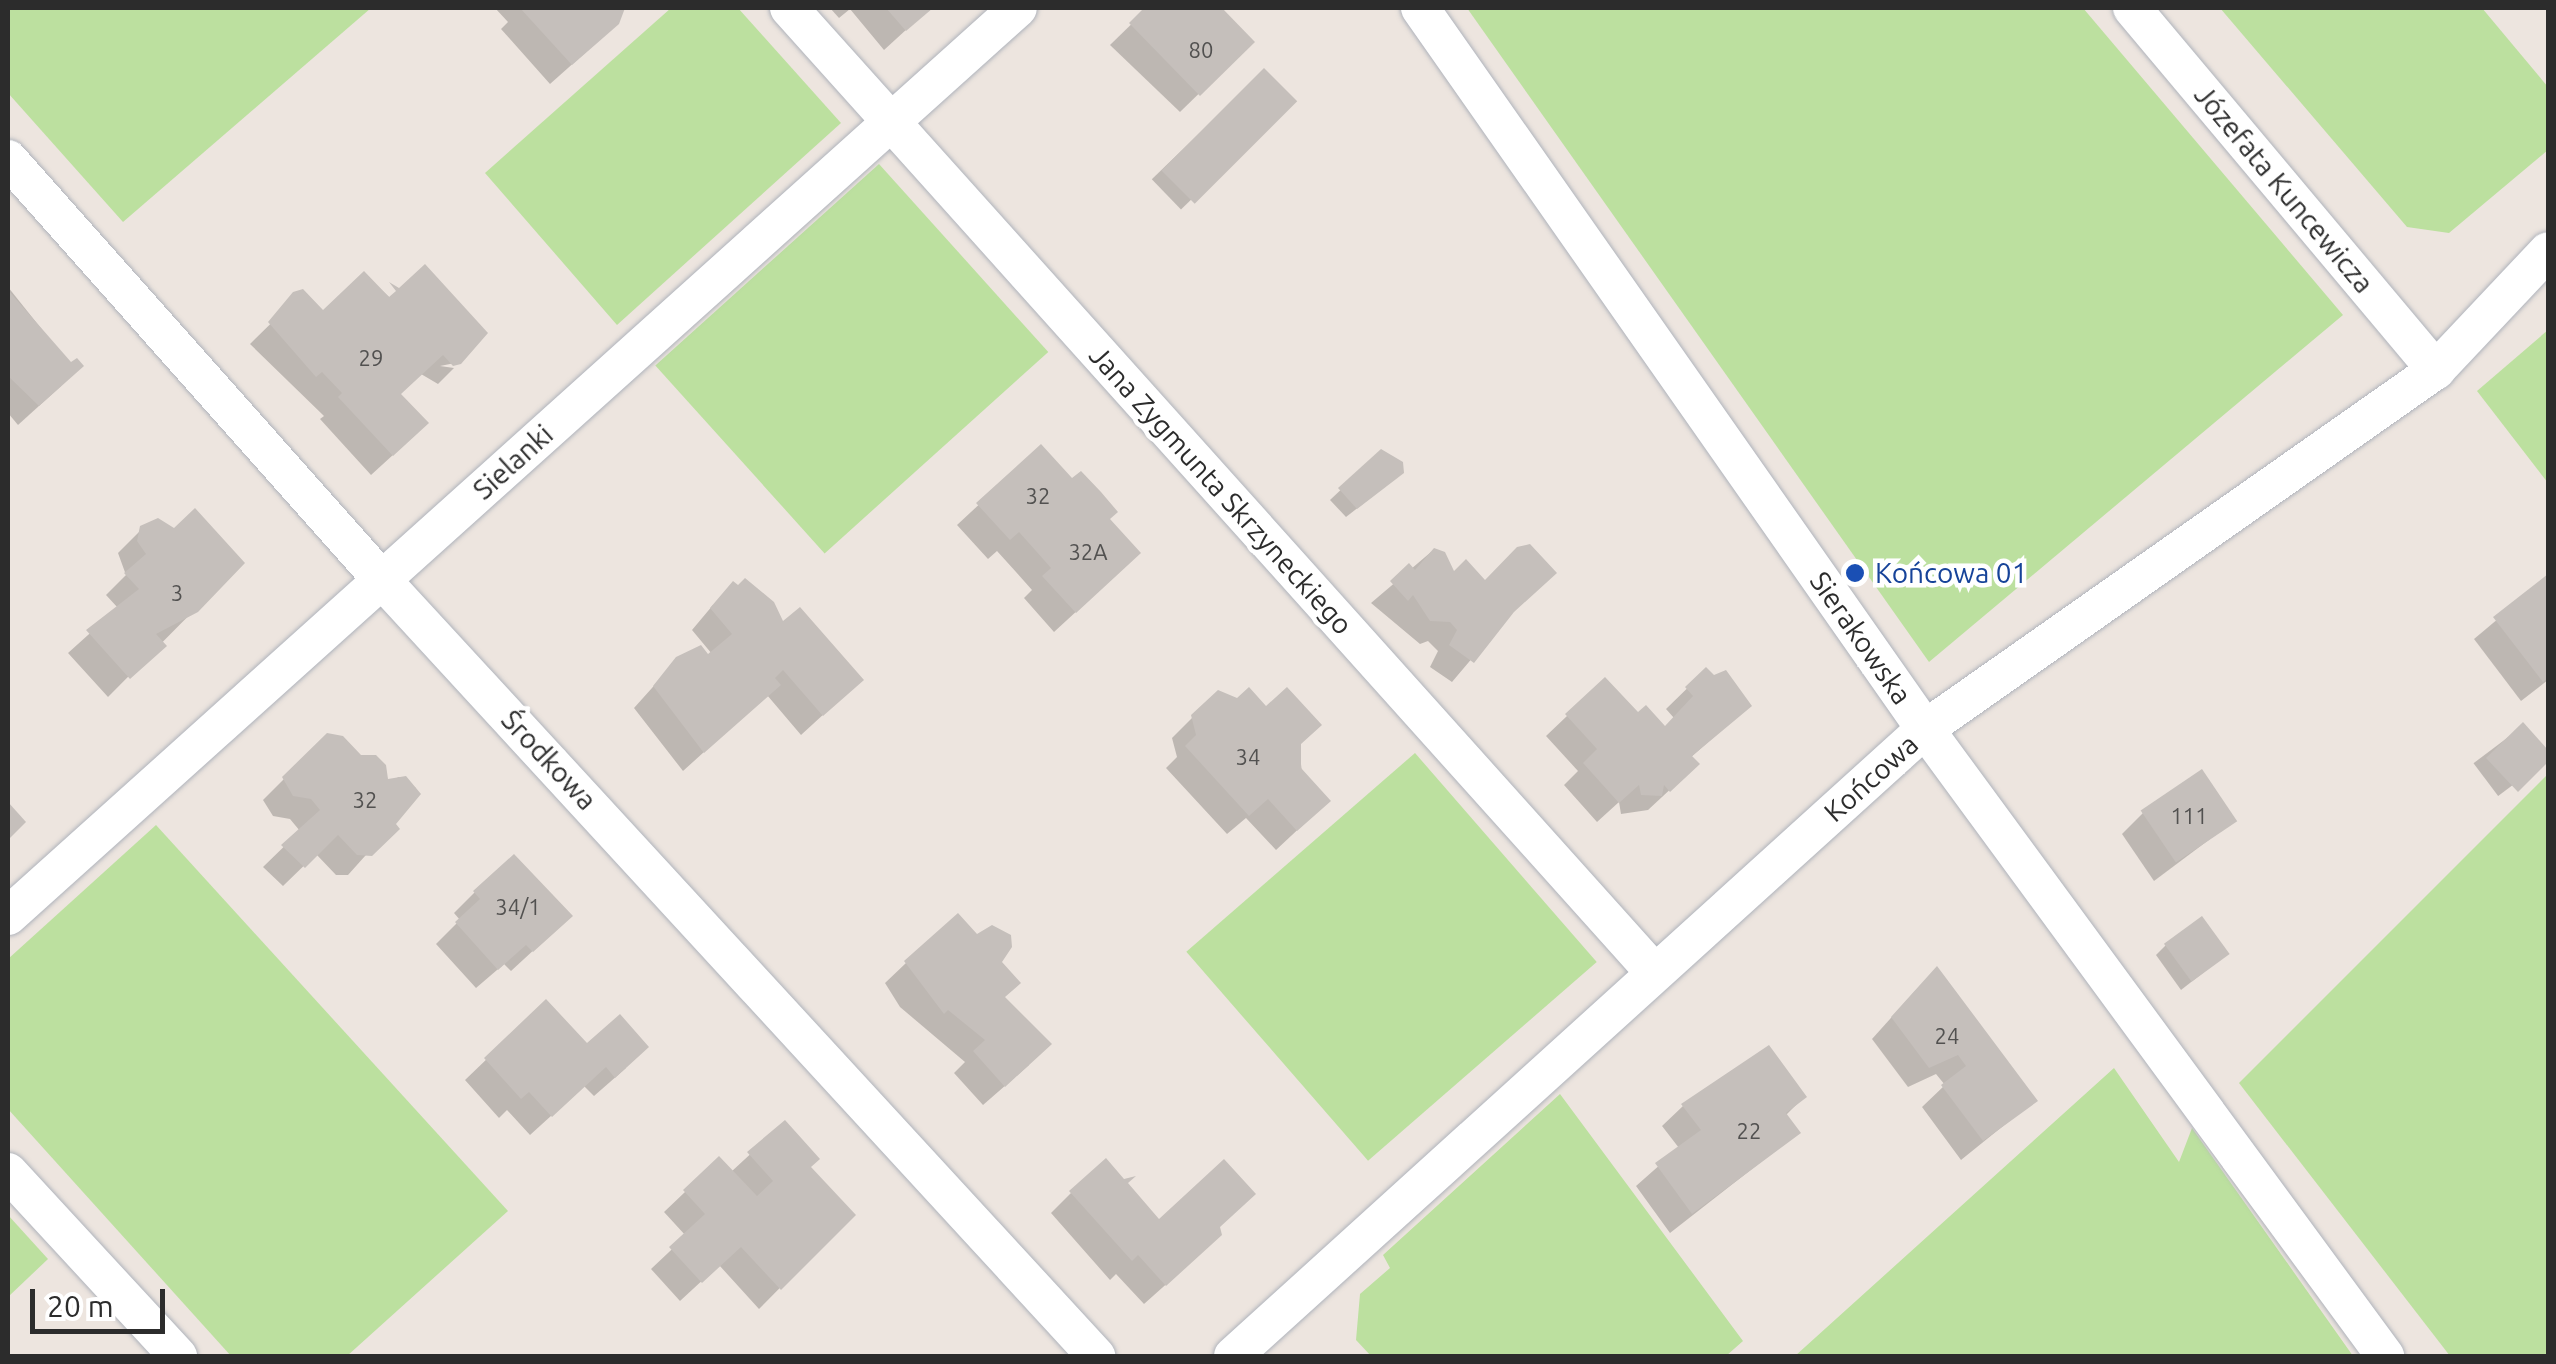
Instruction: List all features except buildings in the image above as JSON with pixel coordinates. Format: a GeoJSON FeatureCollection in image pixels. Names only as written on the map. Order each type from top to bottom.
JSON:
{"type":"FeatureCollection","features":[{"type":"Feature","properties":{"kind":"street","name":"Jana Zygmunta Skrzyneckiego"},"geometry":{"type":"LineString","coordinates":[[788,8],[1654,972]]}},
{"type":"Feature","properties":{"kind":"street","name":"Sielanki"},"geometry":{"type":"LineString","coordinates":[[8,916],[1018,8]]}},
{"type":"Feature","properties":{"kind":"street","name":"Sierakowska"},"geometry":{"type":"LineString","coordinates":[[1420,8],[1925,729],[2385,1356]]}},
{"type":"Feature","properties":{"kind":"street","name":"Józefata Kuncewicza"},"geometry":{"type":"LineString","coordinates":[[2132,8],[2436,370]]}},
{"type":"Feature","properties":{"kind":"street","name":"Środkowa"},"geometry":{"type":"LineString","coordinates":[[8,159],[382,580],[1096,1356]]}},
{"type":"Feature","properties":{"kind":"street","name":"Końcowa"},"geometry":{"type":"LineString","coordinates":[[1233,1356],[1925,729],[2436,370],[2548,251]]}},
{"type":"Feature","properties":{"kind":"street"},"geometry":{"type":"LineString","coordinates":[[8,1172],[178,1356]]}},
{"type":"Feature","properties":{"kind":"green space"},"geometry":{"type":"Polygon","coordinates":[[[8,8],[371,8],[123,222],[8,93],[8,8]]]}},
{"type":"Feature","properties":{"kind":"green space"},"geometry":{"type":"Polygon","coordinates":[[[671,8],[738,8],[841,123],[617,325],[485,173],[671,8]]]}},
{"type":"Feature","properties":{"kind":"green space"},"geometry":{"type":"Polygon","coordinates":[[[1467,8],[2083,8],[2343,315],[1929,662],[1467,8]]]}},
{"type":"Feature","properties":{"kind":"green space"},"geometry":{"type":"Polygon","coordinates":[[[2220,8],[2482,8],[2548,87],[2548,150],[2449,233],[2407,227],[2220,8]]]}},
{"type":"Feature","properties":{"kind":"green space"},"geometry":{"type":"Polygon","coordinates":[[[879,164],[1048,352],[825,553],[655,365],[879,164]]]}},
{"type":"Feature","properties":{"kind":"green space"},"geometry":{"type":"Polygon","coordinates":[[[2548,330],[2548,483],[2477,391],[2548,330]]]}},
{"type":"Feature","properties":{"kind":"green space"},"geometry":{"type":"Polygon","coordinates":[[[1415,753],[1597,962],[1368,1161],[1186,952],[1415,753]]]}},
{"type":"Feature","properties":{"kind":"green space"},"geometry":{"type":"Polygon","coordinates":[[[2548,774],[2548,1356],[2450,1356],[2239,1083],[2548,774]]]}},
{"type":"Feature","properties":{"kind":"green space"},"geometry":{"type":"Polygon","coordinates":[[[156,825],[508,1211],[347,1356],[231,1356],[8,1109],[8,959],[156,825]]]}},
{"type":"Feature","properties":{"kind":"green space"},"geometry":{"type":"Polygon","coordinates":[[[2114,1068],[2179,1162],[2192,1128],[2353,1356],[1795,1356],[2114,1068]]]}},
{"type":"Feature","properties":{"kind":"green space"},"geometry":{"type":"Polygon","coordinates":[[[1560,1094],[1743,1341],[1726,1356],[1371,1356],[1356,1340],[1360,1294],[1390,1268],[1383,1255],[1560,1094]]]}},
{"type":"Feature","properties":{"kind":"green space"},"geometry":{"type":"Polygon","coordinates":[[[8,1215],[48,1259],[8,1297],[8,1215]]]}},
{"type":"Feature","properties":{"kind":"place","name":"Końcowa 01"},"geometry":{"type":"Point","coordinates":[1855,573]}}]}
